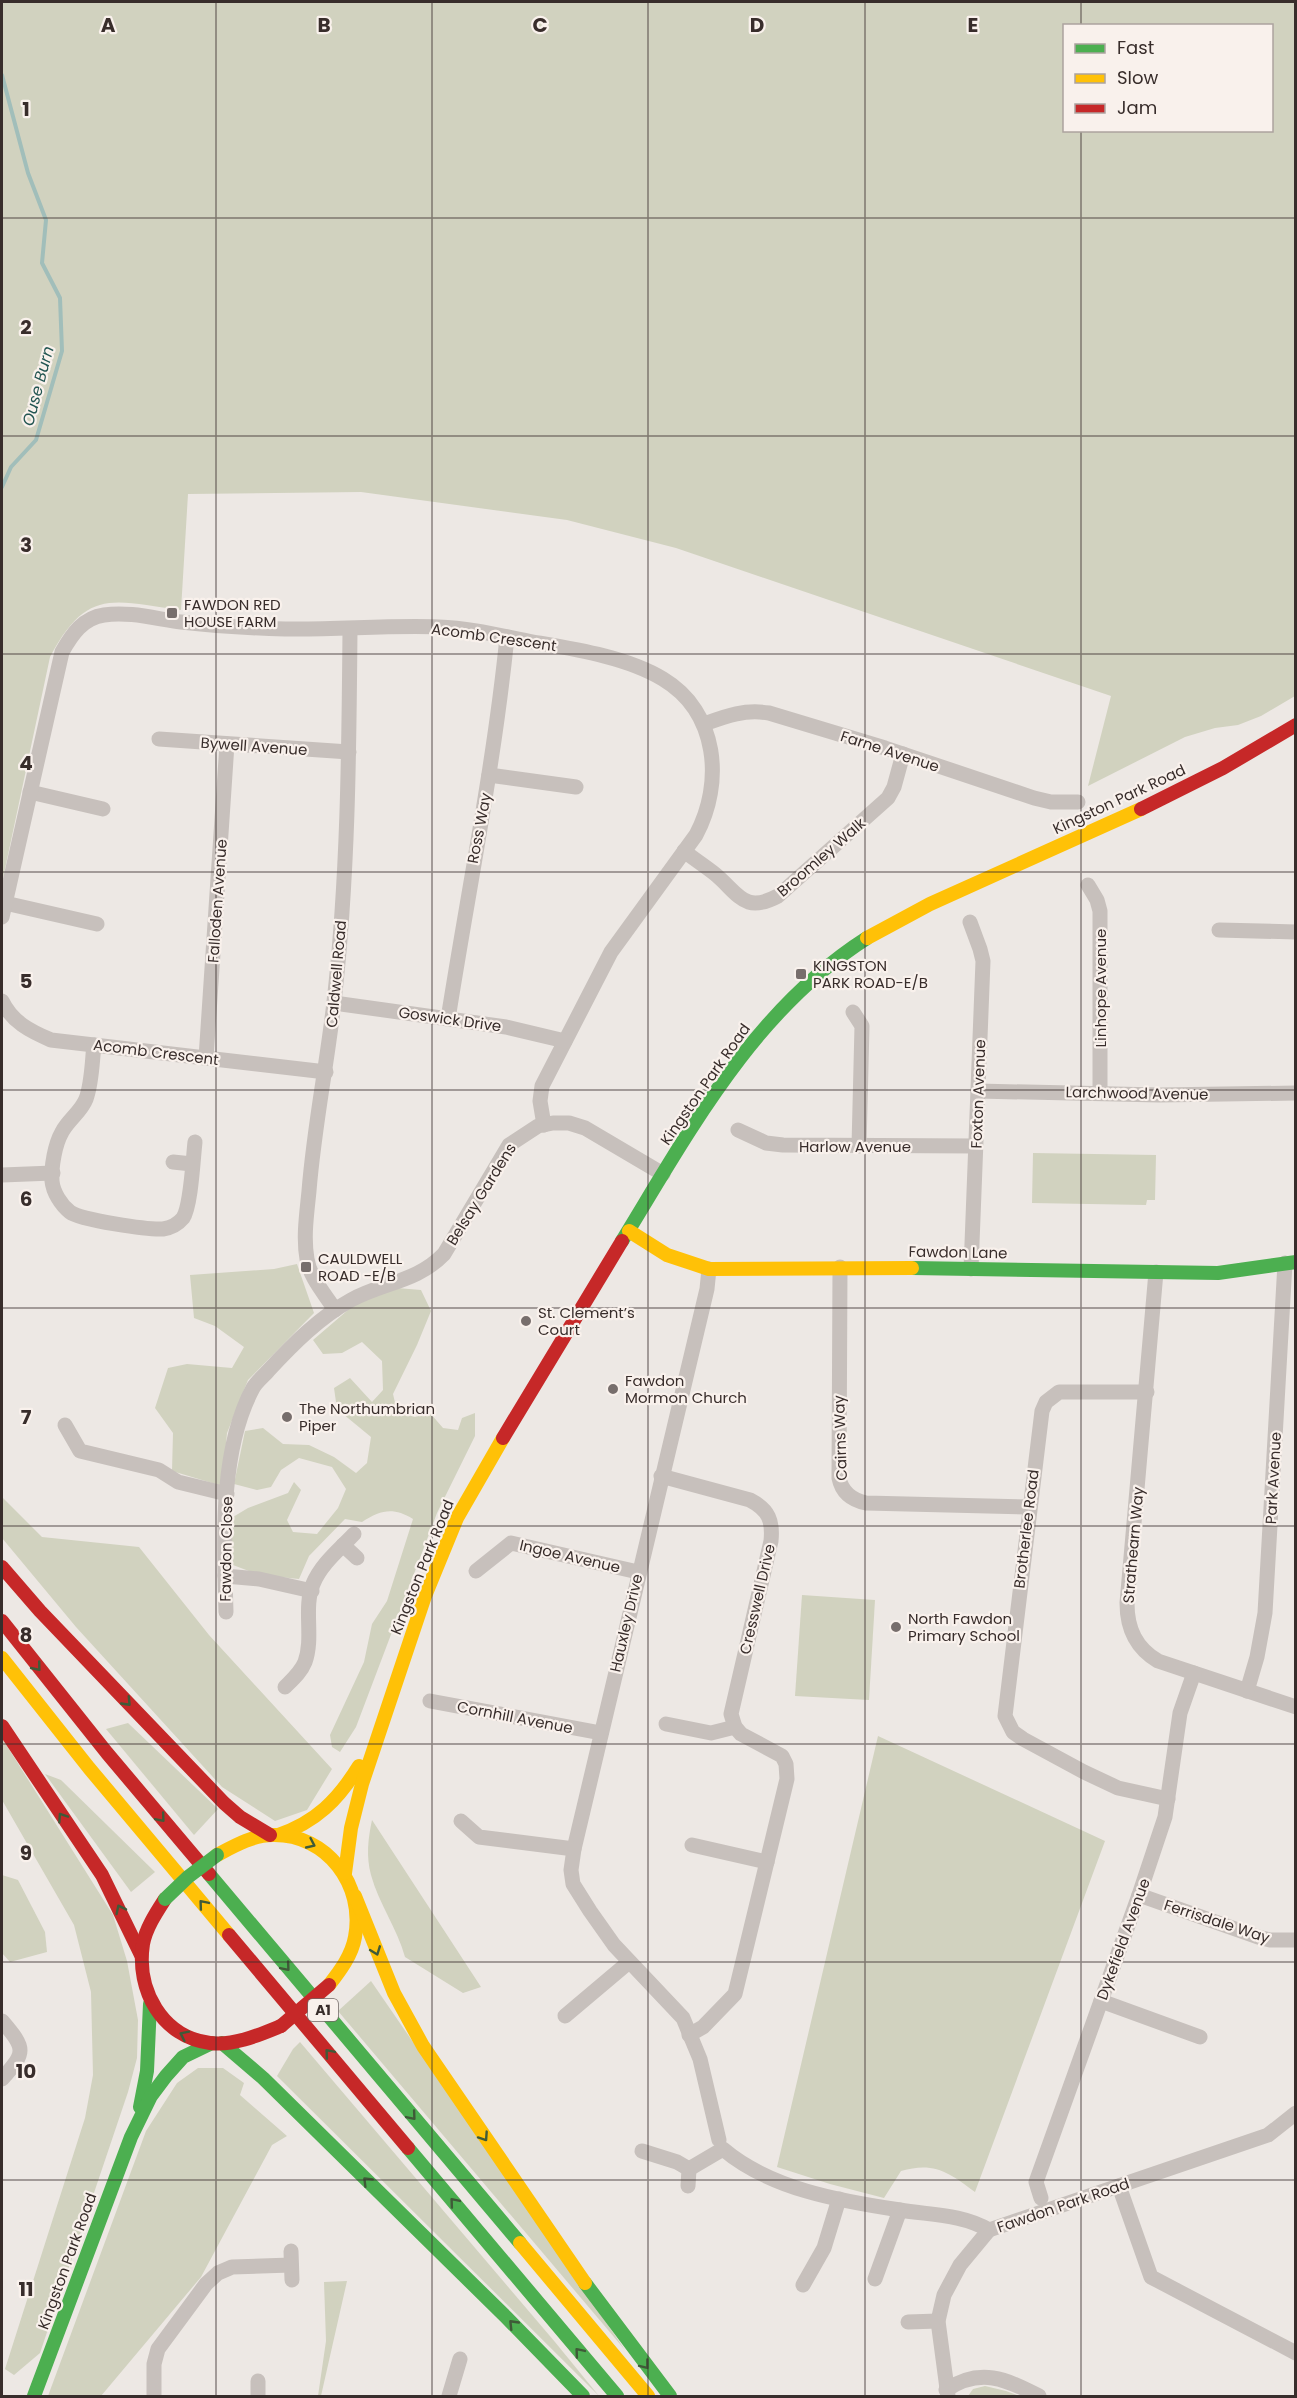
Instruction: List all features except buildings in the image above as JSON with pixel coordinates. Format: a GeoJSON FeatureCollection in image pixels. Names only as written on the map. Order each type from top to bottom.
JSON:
{"type":"FeatureCollection","features":[{"type":"Feature","properties":{"kind":"main road","name":"Kingston Park Road"},"geometry":{"type":"LineString","coordinates":[[345,1873],[354,1809],[421,1606],[450,1535],[482,1471],[663,1174],[710,1100],[765,1027],[792,996],[832,962],[867,938],[912,912],[1188,786],[1251,753],[1296,725]]}},
{"type":"Feature","properties":{"kind":"main road","name":"Fawdon Lane"},"geometry":{"type":"LineString","coordinates":[[629,1231],[669,1257],[692,1266],[709,1269],[840,1267],[1218,1272],[1290,1262]]}},
{"type":"Feature","properties":{"kind":"main road"},"geometry":{"type":"LineString","coordinates":[[2,1567],[40,1611],[224,1803],[248,1822],[274,1835]]}},
{"type":"Feature","properties":{"kind":"main road","name":"A1"},"geometry":{"type":"LineString","coordinates":[[2,1621],[107,1754],[648,2397]]}},
{"type":"Feature","properties":{"kind":"main road","name":"A1"},"geometry":{"type":"LineString","coordinates":[[2,1658],[89,1768],[617,2397]]}},
{"type":"Feature","properties":{"kind":"main road"},"geometry":{"type":"LineString","coordinates":[[2,1725],[102,1875],[141,1955]]}},
{"type":"Feature","properties":{"kind":"main road","name":"Kingston Park Road"},"geometry":{"type":"LineString","coordinates":[[274,1835],[298,1829],[314,1821],[327,1810],[354,1775],[377,1736]]}},
{"type":"Feature","properties":{"kind":"main road"},"geometry":{"type":"LineString","coordinates":[[355,1896],[358,1915],[355,1938],[348,1956],[329,1985],[281,2026],[252,2037],[217,2043],[182,2036],[168,2026],[150,2004],[142,1972],[143,1942],[165,1899],[188,1877],[217,1855],[250,1839],[274,1835],[310,1842],[332,1857],[345,1873],[355,1896],[394,1993],[423,2046],[575,2270],[670,2397]]}},
{"type":"Feature","properties":{"kind":"main road","name":"Kingston Park Road"},"geometry":{"type":"LineString","coordinates":[[131,2137],[147,2071],[150,2004]]}},
{"type":"Feature","properties":{"kind":"main road","name":"Kingston Park Road"},"geometry":{"type":"LineString","coordinates":[[34,2397],[131,2137],[151,2096],[183,2056],[217,2043]]}},
{"type":"Feature","properties":{"kind":"main road"},"geometry":{"type":"LineString","coordinates":[[217,2043],[263,2078],[506,2317],[583,2397]]}},
{"type":"Feature","properties":{"kind":"street","name":"Acomb Crescent"},"geometry":{"type":"LineString","coordinates":[[3,910],[62,652],[71,635],[84,623],[101,615],[116,614],[195,623],[283,629],[440,627],[582,651],[631,666],[663,679],[682,694],[704,724],[712,752],[711,798],[705,818],[684,851],[611,952],[542,1086],[540,1101],[544,1125]]}},
{"type":"Feature","properties":{"kind":"street","name":"Caldwell Road"},"geometry":{"type":"LineString","coordinates":[[335,1310],[313,1277],[307,1259],[306,1221],[311,1161],[326,1072],[334,1003],[345,861],[350,752],[350,629]]}},
{"type":"Feature","properties":{"kind":"street","name":"Ross Way"},"geometry":{"type":"LineString","coordinates":[[448,1019],[468,888],[489,775],[507,637]]}},
{"type":"Feature","properties":{"kind":"street","name":"Farne Avenue"},"geometry":{"type":"LineString","coordinates":[[704,724],[734,713],[751,710],[768,713],[903,754],[1034,798],[1052,802],[1078,802]]}},
{"type":"Feature","properties":{"kind":"street","name":"Bywell Avenue"},"geometry":{"type":"LineString","coordinates":[[159,739],[350,752]]}},
{"type":"Feature","properties":{"kind":"street","name":"Falloden Avenue"},"geometry":{"type":"LineString","coordinates":[[206,1058],[228,744]]}},
{"type":"Feature","properties":{"kind":"street","name":"Broomley Walk"},"geometry":{"type":"LineString","coordinates":[[684,851],[717,876],[742,900],[752,904],[764,904],[778,896],[888,798],[894,787],[903,754]]}},
{"type":"Feature","properties":{"kind":"street"},"geometry":{"type":"LineString","coordinates":[[489,775],[576,787]]}},
{"type":"Feature","properties":{"kind":"street"},"geometry":{"type":"LineString","coordinates":[[30,792],[103,809]]}},
{"type":"Feature","properties":{"kind":"street","name":"Linhope Avenue"},"geometry":{"type":"LineString","coordinates":[[1088,885],[1097,900],[1100,911],[1100,1093]]}},
{"type":"Feature","properties":{"kind":"street"},"geometry":{"type":"LineString","coordinates":[[3,910],[97,924]]}},
{"type":"Feature","properties":{"kind":"street","name":"Foxton Avenue"},"geometry":{"type":"LineString","coordinates":[[970,922],[983,961],[971,1269]]}},
{"type":"Feature","properties":{"kind":"street"},"geometry":{"type":"LineString","coordinates":[[1219,930],[1296,932]]}},
{"type":"Feature","properties":{"kind":"street","name":"Goswick Drive"},"geometry":{"type":"LineString","coordinates":[[334,1003],[506,1028],[565,1041]]}},
{"type":"Feature","properties":{"kind":"street"},"geometry":{"type":"LineString","coordinates":[[853,1012],[862,1026],[859,1146]]}},
{"type":"Feature","properties":{"kind":"street","name":"Acomb Crescent"},"geometry":{"type":"LineString","coordinates":[[4,1013],[31,1032],[51,1040],[326,1072]]}},
{"type":"Feature","properties":{"kind":"street"},"geometry":{"type":"LineString","coordinates":[[94,1045],[87,1097],[62,1132],[57,1144],[52,1181],[61,1203],[70,1213],[81,1218],[162,1229],[172,1227],[182,1218],[187,1207],[195,1142]]}},
{"type":"Feature","properties":{"kind":"street","name":"Larchwood Avenue"},"geometry":{"type":"LineString","coordinates":[[978,1091],[1296,1093]]}},
{"type":"Feature","properties":{"kind":"street","name":"Belsay Gardens"},"geometry":{"type":"LineString","coordinates":[[335,1310],[353,1299],[420,1274],[434,1264],[444,1254],[509,1145],[524,1133],[544,1125],[569,1123],[585,1128],[663,1174]]}},
{"type":"Feature","properties":{"kind":"street","name":"Harlow Avenue"},"geometry":{"type":"LineString","coordinates":[[738,1130],[766,1143],[783,1145],[976,1146]]}},
{"type":"Feature","properties":{"kind":"street"},"geometry":{"type":"LineString","coordinates":[[173,1162],[192,1164]]}},
{"type":"Feature","properties":{"kind":"street"},"geometry":{"type":"LineString","coordinates":[[2,1175],[53,1173]]}},
{"type":"Feature","properties":{"kind":"street","name":"Park Avenue"},"geometry":{"type":"LineString","coordinates":[[1247,1691],[1257,1657],[1265,1613],[1290,1262]]}},
{"type":"Feature","properties":{"kind":"street","name":"Cairns Way"},"geometry":{"type":"LineString","coordinates":[[840,1267],[839,1478],[845,1492],[858,1502],[866,1503],[1029,1507]]}},
{"type":"Feature","properties":{"kind":"street","name":"Hauxley Drive"},"geometry":{"type":"LineString","coordinates":[[709,1269],[707,1289],[638,1572],[571,1870],[573,1884],[614,1945],[682,2018],[699,2059],[721,2144]]}},
{"type":"Feature","properties":{"kind":"street","name":"Strathearn Way"},"geometry":{"type":"LineString","coordinates":[[1156,1272],[1127,1618],[1132,1634],[1147,1654],[1158,1661],[1296,1707]]}},
{"type":"Feature","properties":{"kind":"street","name":"Fawdon Close"},"geometry":{"type":"LineString","coordinates":[[226,1612],[224,1514],[236,1434],[254,1386],[292,1346],[335,1310]]}},
{"type":"Feature","properties":{"kind":"street","name":"Brotherlee Road"},"geometry":{"type":"LineString","coordinates":[[1147,1392],[1068,1391],[1052,1396],[1046,1402],[1039,1422],[1005,1716],[1007,1724],[1023,1739],[1102,1781],[1132,1792],[1168,1799]]}},
{"type":"Feature","properties":{"kind":"street"},"geometry":{"type":"LineString","coordinates":[[65,1425],[80,1451],[159,1470],[178,1482],[226,1494]]}},
{"type":"Feature","properties":{"kind":"street","name":"Cresswell Drive"},"geometry":{"type":"LineString","coordinates":[[661,1476],[750,1500],[760,1505],[767,1513],[772,1525],[771,1541],[731,1714],[735,1727]]}},
{"type":"Feature","properties":{"kind":"street"},"geometry":{"type":"LineString","coordinates":[[285,1687],[300,1672],[306,1660],[312,1591],[322,1567],[349,1540],[357,1558]]}},
{"type":"Feature","properties":{"kind":"street","name":"Ingoe Avenue"},"geometry":{"type":"LineString","coordinates":[[476,1571],[511,1543],[638,1572]]}},
{"type":"Feature","properties":{"kind":"street"},"geometry":{"type":"LineString","coordinates":[[225,1576],[259,1579],[312,1591]]}},
{"type":"Feature","properties":{"kind":"street","name":"Dykefield Avenue"},"geometry":{"type":"LineString","coordinates":[[1041,2198],[1036,2182],[1165,1817],[1180,1713],[1194,1673]]}},
{"type":"Feature","properties":{"kind":"street","name":"Cornhill Avenue"},"geometry":{"type":"LineString","coordinates":[[430,1701],[601,1733]]}},
{"type":"Feature","properties":{"kind":"street"},"geometry":{"type":"LineString","coordinates":[[666,1724],[711,1733],[735,1727],[741,1734],[782,1756],[786,1764],[787,1779],[735,1994],[703,2027],[689,2035]]}},
{"type":"Feature","properties":{"kind":"street"},"geometry":{"type":"LineString","coordinates":[[461,1821],[479,1837],[574,1849]]}},
{"type":"Feature","properties":{"kind":"street"},"geometry":{"type":"LineString","coordinates":[[692,1844],[767,1862]]}},
{"type":"Feature","properties":{"kind":"street","name":"Ferrisdale Way"},"geometry":{"type":"LineString","coordinates":[[1139,1895],[1258,1937],[1270,1940],[1296,1940]]}},
{"type":"Feature","properties":{"kind":"street"},"geometry":{"type":"LineString","coordinates":[[565,2016],[629,1962]]}},
{"type":"Feature","properties":{"kind":"street"},"geometry":{"type":"LineString","coordinates":[[1101,2001],[1200,2037]]}},
{"type":"Feature","properties":{"kind":"street"},"geometry":{"type":"LineString","coordinates":[[2,2021],[20,2047],[19,2060],[2,2079]]}},
{"type":"Feature","properties":{"kind":"street","name":"Fawdon Park Road"},"geometry":{"type":"LineString","coordinates":[[721,2144],[751,2169],[802,2189],[838,2199],[962,2218],[989,2230],[1268,2135],[1296,2113]]}},
{"type":"Feature","properties":{"kind":"street"},"geometry":{"type":"LineString","coordinates":[[688,2186],[690,2169],[721,2144]]}},
{"type":"Feature","properties":{"kind":"street"},"geometry":{"type":"LineString","coordinates":[[642,2151],[677,2162],[690,2169]]}},
{"type":"Feature","properties":{"kind":"street"},"geometry":{"type":"LineString","coordinates":[[1119,2186],[1151,2277],[1296,2353]]}},
{"type":"Feature","properties":{"kind":"street"},"geometry":{"type":"LineString","coordinates":[[803,2285],[824,2248],[838,2199]]}},
{"type":"Feature","properties":{"kind":"street"},"geometry":{"type":"LineString","coordinates":[[875,2279],[900,2210]]}},
{"type":"Feature","properties":{"kind":"street"},"geometry":{"type":"LineString","coordinates":[[947,2393],[938,2320],[944,2295],[960,2265],[989,2230]]}},
{"type":"Feature","properties":{"kind":"street"},"geometry":{"type":"LineString","coordinates":[[154,2397],[154,2364],[158,2349],[218,2273],[232,2266],[291,2265]]}},
{"type":"Feature","properties":{"kind":"street"},"geometry":{"type":"LineString","coordinates":[[908,2322],[938,2320]]}},
{"type":"Feature","properties":{"kind":"street"},"geometry":{"type":"LineString","coordinates":[[449,2397],[460,2359]]}},
{"type":"Feature","properties":{"kind":"street"},"geometry":{"type":"LineString","coordinates":[[947,2393],[961,2380],[986,2377],[1024,2389],[1039,2397]]}},
{"type":"Feature","properties":{"kind":"street"},"geometry":{"type":"LineString","coordinates":[[258,2381],[258,2397]]}},
{"type":"Feature","properties":{"kind":"green space"},"geometry":{"type":"Polygon","coordinates":[[[2,2],[1295,2],[1295,696],[1261,716],[1238,725],[1215,728],[1185,737],[1088,786],[1111,696],[676,548],[567,520],[361,492],[188,494],[181,610],[119,602],[90,609],[77,619],[63,635],[50,657],[2,883],[2,2]]]}},
{"type":"Feature","properties":{"kind":"green space"},"geometry":{"type":"Polygon","coordinates":[[[1033,1153],[1156,1155],[1155,1200],[1147,1200],[1146,1205],[1032,1203],[1033,1153]]]}},
{"type":"Feature","properties":{"kind":"green space"},"geometry":{"type":"Polygon","coordinates":[[[297,1264],[314,1313],[248,1380],[227,1433],[222,1486],[172,1471],[173,1433],[155,1408],[168,1368],[187,1364],[232,1368],[244,1347],[215,1326],[194,1318],[190,1275],[274,1269],[297,1264]]]}},
{"type":"Feature","properties":{"kind":"green space"},"geometry":{"type":"Polygon","coordinates":[[[397,1288],[421,1290],[431,1311],[393,1394],[397,1411],[415,1417],[430,1413],[443,1428],[458,1430],[462,1418],[475,1413],[475,1436],[437,1513],[356,1727],[340,1752],[332,1747],[330,1735],[364,1662],[372,1624],[387,1601],[413,1519],[399,1513],[387,1512],[362,1522],[345,1519],[309,1556],[299,1579],[259,1575],[233,1565],[229,1538],[233,1517],[248,1508],[288,1493],[294,1482],[301,1490],[287,1520],[293,1532],[317,1534],[338,1508],[346,1489],[332,1467],[299,1458],[281,1470],[271,1487],[257,1490],[234,1484],[245,1431],[263,1428],[283,1444],[309,1445],[334,1457],[356,1473],[367,1463],[371,1437],[337,1409],[334,1388],[350,1378],[372,1402],[383,1390],[382,1361],[362,1342],[342,1353],[323,1354],[313,1340],[355,1304],[397,1288]]]}},
{"type":"Feature","properties":{"kind":"green space"},"geometry":{"type":"Polygon","coordinates":[[[2,1497],[42,1537],[139,1547],[209,1635],[332,1769],[307,1810],[275,1821],[222,1787],[76,1627],[2,1538],[2,1497]]]}},
{"type":"Feature","properties":{"kind":"green space"},"geometry":{"type":"Polygon","coordinates":[[[802,1595],[875,1600],[869,1700],[795,1696],[802,1595]]]}},
{"type":"Feature","properties":{"kind":"green space"},"geometry":{"type":"Polygon","coordinates":[[[128,1723],[218,1809],[194,1835],[106,1729],[128,1723]]]}},
{"type":"Feature","properties":{"kind":"green space"},"geometry":{"type":"Polygon","coordinates":[[[878,1736],[1105,1841],[975,2192],[958,2179],[932,2168],[923,2167],[901,2171],[884,2198],[777,2167],[878,1736]]]}},
{"type":"Feature","properties":{"kind":"green space"},"geometry":{"type":"Polygon","coordinates":[[[2,1738],[113,1915],[127,1961],[138,2020],[137,2058],[128,2092],[40,2353],[14,2375],[5,2369],[85,2118],[93,2075],[91,1992],[74,1925],[2,1800],[2,1738]]]}},
{"type":"Feature","properties":{"kind":"green space"},"geometry":{"type":"Polygon","coordinates":[[[45,1774],[61,1780],[155,1872],[131,1892],[45,1774]]]}},
{"type":"Feature","properties":{"kind":"green space"},"geometry":{"type":"Polygon","coordinates":[[[372,1820],[481,1987],[463,1993],[405,1957],[371,1875],[368,1848],[372,1820]]]}},
{"type":"Feature","properties":{"kind":"green space"},"geometry":{"type":"Polygon","coordinates":[[[2,1875],[18,1880],[45,1932],[47,1952],[10,1962],[2,1953],[2,1875]]]}},
{"type":"Feature","properties":{"kind":"green space"},"geometry":{"type":"Polygon","coordinates":[[[371,1981],[625,2350],[338,2011],[371,1981]]]}},
{"type":"Feature","properties":{"kind":"green space"},"geometry":{"type":"Polygon","coordinates":[[[300,2042],[599,2396],[277,2076],[293,2049],[300,2042]]]}},
{"type":"Feature","properties":{"kind":"green space"},"geometry":{"type":"Polygon","coordinates":[[[198,2068],[223,2068],[244,2083],[240,2095],[287,2136],[272,2145],[201,2277],[101,2396],[48,2396],[146,2131],[177,2083],[198,2068]]]}},
{"type":"Feature","properties":{"kind":"green space"},"geometry":{"type":"Polygon","coordinates":[[[347,2281],[321,2396],[318,2396],[326,2341],[324,2282],[347,2281]]]}},
{"type":"Feature","properties":{"kind":"green space"},"geometry":{"type":"Polygon","coordinates":[[[985,2386],[1019,2396],[968,2396],[973,2389],[985,2386]]]}},
{"type":"Feature","properties":{"kind":"waterway","name":"Ouse Burn"},"geometry":{"type":"LineString","coordinates":[[2,75],[28,173],[46,220],[42,263],[60,298],[62,351],[36,440],[11,467],[2,487]]}},
{"type":"Feature","properties":{"kind":"traffic: fast"},"geometry":{"type":"LineString","coordinates":[[622,1241],[700,1115],[758,1036],[791,1000],[827,967],[867,938]]}},
{"type":"Feature","properties":{"kind":"traffic: fast"},"geometry":{"type":"LineString","coordinates":[[912,1268],[1218,1273],[1296,1262]]}},
{"type":"Feature","properties":{"kind":"traffic: fast"},"geometry":{"type":"LineString","coordinates":[[165,1899],[188,1877],[217,1855]]}},
{"type":"Feature","properties":{"kind":"traffic: fast"},"geometry":{"type":"LineString","coordinates":[[209,1874],[520,2243]]}},
{"type":"Feature","properties":{"kind":"traffic: fast"},"geometry":{"type":"LineString","coordinates":[[140,2107],[147,2071],[150,2004]]}},
{"type":"Feature","properties":{"kind":"traffic: fast"},"geometry":{"type":"LineString","coordinates":[[34,2396],[131,2137],[151,2096],[183,2057],[212,2043]]}},
{"type":"Feature","properties":{"kind":"traffic: fast"},"geometry":{"type":"LineString","coordinates":[[222,2043],[263,2078],[583,2396]]}},
{"type":"Feature","properties":{"kind":"traffic: fast"},"geometry":{"type":"LineString","coordinates":[[408,2148],[617,2396]]}},
{"type":"Feature","properties":{"kind":"traffic: fast"},"geometry":{"type":"LineString","coordinates":[[585,2283],[670,2396]]}},
{"type":"Feature","properties":{"kind":"traffic: slow"},"geometry":{"type":"LineString","coordinates":[[867,938],[930,904],[1141,809]]}},
{"type":"Feature","properties":{"kind":"traffic: slow"},"geometry":{"type":"LineString","coordinates":[[629,1231],[667,1255],[709,1269],[912,1268]]}},
{"type":"Feature","properties":{"kind":"traffic: slow"},"geometry":{"type":"LineString","coordinates":[[345,1873],[351,1828],[362,1784],[425,1596],[457,1518],[503,1438]]}},
{"type":"Feature","properties":{"kind":"traffic: slow"},"geometry":{"type":"LineString","coordinates":[[2,1658],[89,1768],[229,1935]]}},
{"type":"Feature","properties":{"kind":"traffic: slow"},"geometry":{"type":"LineString","coordinates":[[278,1835],[304,1824],[325,1808],[343,1789],[359,1766]]}},
{"type":"Feature","properties":{"kind":"traffic: slow"},"geometry":{"type":"LineString","coordinates":[[217,1855],[251,1839],[273,1835],[292,1837],[310,1843],[338,1866],[348,1882],[357,1918],[351,1950],[329,1985]]}},
{"type":"Feature","properties":{"kind":"traffic: slow"},"geometry":{"type":"LineString","coordinates":[[355,1896],[394,1993],[423,2046],[585,2283]]}},
{"type":"Feature","properties":{"kind":"traffic: slow"},"geometry":{"type":"LineString","coordinates":[[520,2243],[648,2396]]}},
{"type":"Feature","properties":{"kind":"traffic: jam"},"geometry":{"type":"LineString","coordinates":[[1141,809],[1223,768],[1296,725]]}},
{"type":"Feature","properties":{"kind":"traffic: jam"},"geometry":{"type":"LineString","coordinates":[[503,1438],[622,1241]]}},
{"type":"Feature","properties":{"kind":"traffic: jam"},"geometry":{"type":"LineString","coordinates":[[2,1567],[40,1611],[224,1803],[240,1817],[270,1835]]}},
{"type":"Feature","properties":{"kind":"traffic: jam"},"geometry":{"type":"LineString","coordinates":[[2,1621],[107,1753],[209,1874]]}},
{"type":"Feature","properties":{"kind":"traffic: jam"},"geometry":{"type":"LineString","coordinates":[[2,1726],[102,1875],[141,1955]]}},
{"type":"Feature","properties":{"kind":"traffic: jam"},"geometry":{"type":"LineString","coordinates":[[165,1899],[146,1932],[142,1961],[148,1994],[166,2021],[193,2039],[219,2044],[246,2039],[281,2026]]}},
{"type":"Feature","properties":{"kind":"traffic: jam"},"geometry":{"type":"LineString","coordinates":[[229,1935],[408,2148]]}},
{"type":"Feature","properties":{"kind":"traffic: jam"},"geometry":{"type":"LineString","coordinates":[[281,2026],[329,1985]]}},
{"type":"Feature","properties":{"kind":"place","name":"FAWDON RED HOUSE FARM"},"geometry":{"type":"Point","coordinates":[172,613]}},
{"type":"Feature","properties":{"kind":"place","name":"KINGSTON PARK ROAD-E/B"},"geometry":{"type":"Point","coordinates":[801,974]}},
{"type":"Feature","properties":{"kind":"place","name":"CAULDWELL ROAD -E/B"},"geometry":{"type":"Point","coordinates":[306,1267]}},
{"type":"Feature","properties":{"kind":"place","name":"St. Clement’s Court"},"geometry":{"type":"Point","coordinates":[526,1321]}},
{"type":"Feature","properties":{"kind":"place","name":"Fawdon Mormon Church"},"geometry":{"type":"Point","coordinates":[613,1389]}},
{"type":"Feature","properties":{"kind":"place","name":"The Northumbrian Piper"},"geometry":{"type":"Point","coordinates":[287,1417]}},
{"type":"Feature","properties":{"kind":"place","name":"North Fawdon Primary School"},"geometry":{"type":"Point","coordinates":[896,1627]}}]}
